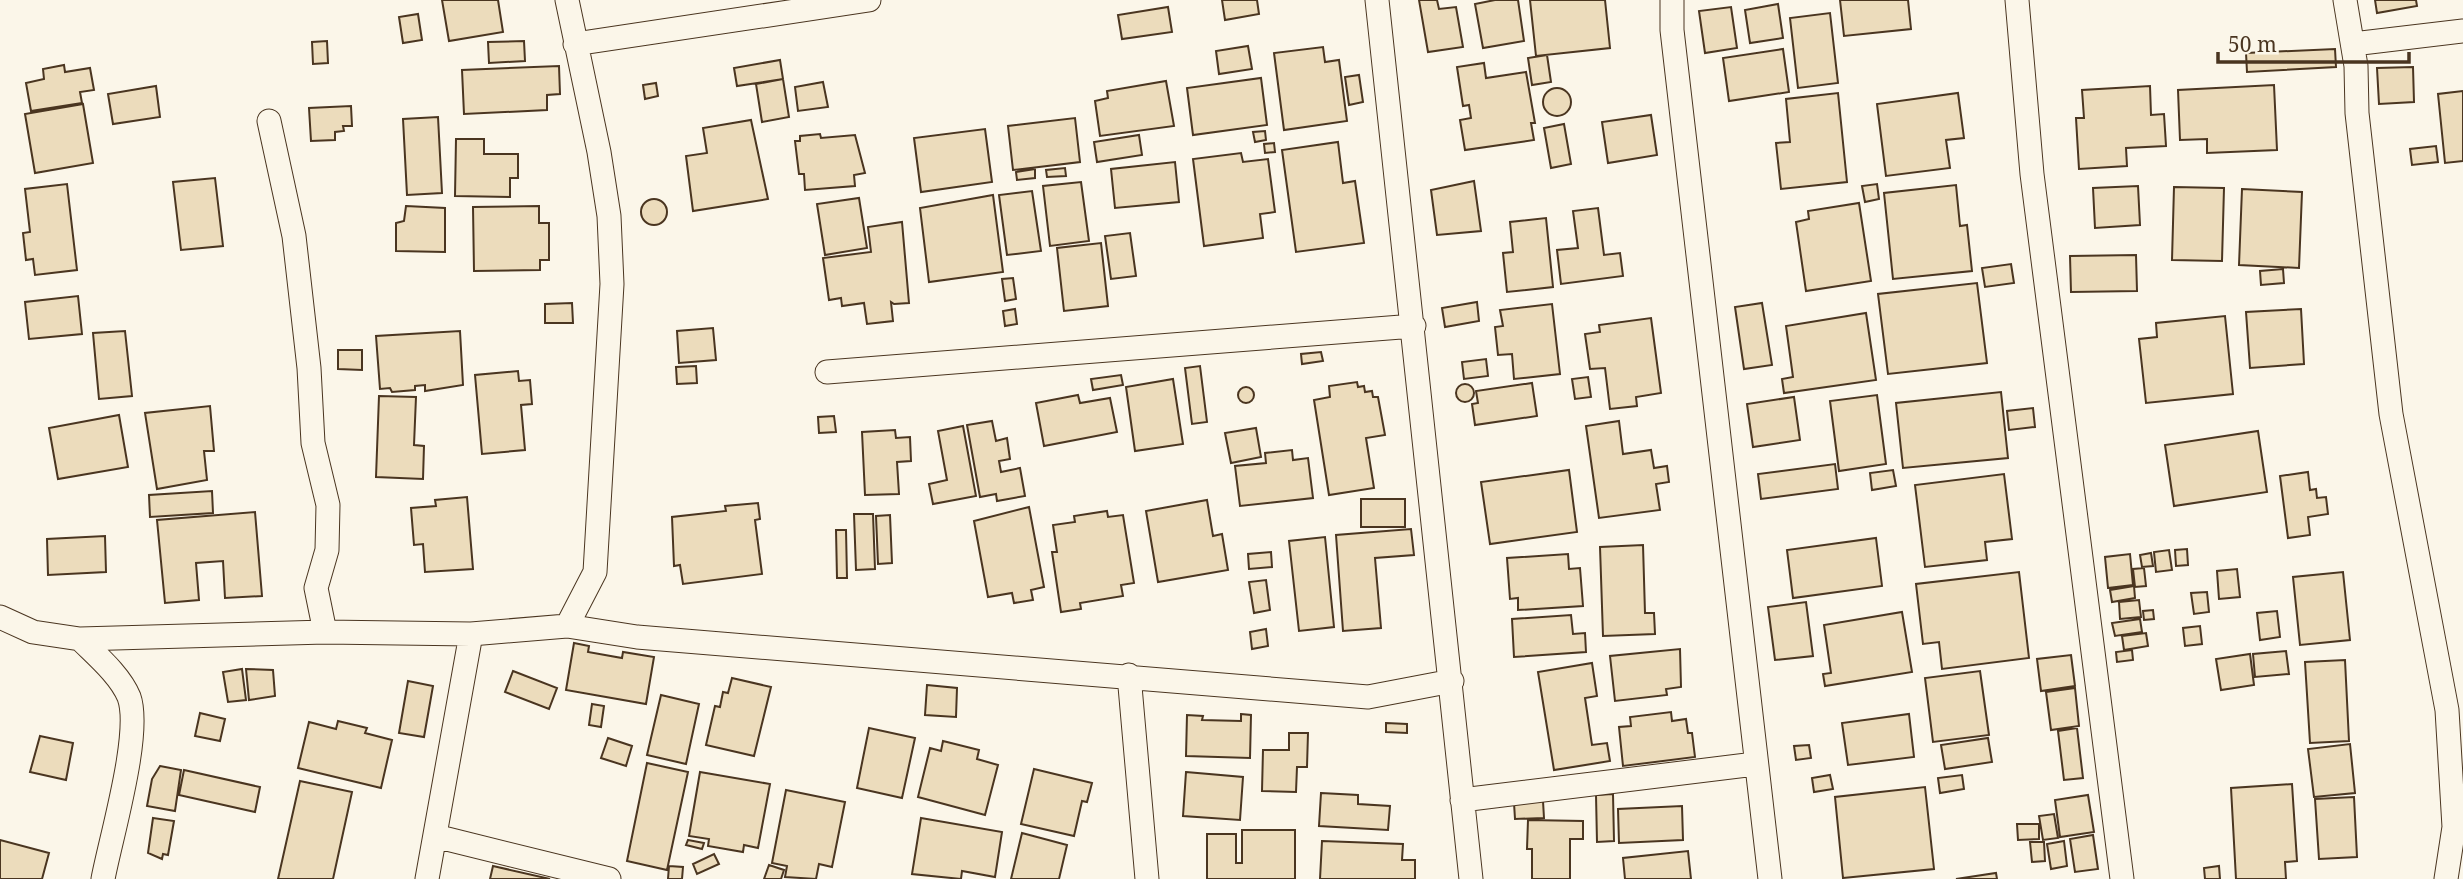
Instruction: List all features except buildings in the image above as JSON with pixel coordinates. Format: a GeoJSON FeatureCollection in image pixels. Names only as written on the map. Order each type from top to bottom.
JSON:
{"type":"FeatureCollection","features":[{"type":"Feature","properties":{"kind":"street"},"geometry":{"type":"LineString","coordinates":[[567,0],[599,152],[609,216],[612,284],[594,572],[567,626]]}},
{"type":"Feature","properties":{"kind":"street"},"geometry":{"type":"LineString","coordinates":[[575,44],[869,0]]}},
{"type":"Feature","properties":{"kind":"street"},"geometry":{"type":"LineString","coordinates":[[1377,0],[1452,681],[1471,879]]}},
{"type":"Feature","properties":{"kind":"street"},"geometry":{"type":"LineString","coordinates":[[1672,0],[1672,30],[1770,879]]}},
{"type":"Feature","properties":{"kind":"street"},"geometry":{"type":"LineString","coordinates":[[2017,0],[2033,188],[2122,879]]}},
{"type":"Feature","properties":{"kind":"street"},"geometry":{"type":"LineString","coordinates":[[2345,0],[2353,44],[2357,113],[2391,414],[2447,710],[2454,827],[2446,879]]}},
{"type":"Feature","properties":{"kind":"street"},"geometry":{"type":"LineString","coordinates":[[2353,44],[2463,31]]}},
{"type":"Feature","properties":{"kind":"street"},"geometry":{"type":"LineString","coordinates":[[269,121],[294,236],[309,368],[313,443],[328,505],[327,550],[316,588],[325,632]]}},
{"type":"Feature","properties":{"kind":"street"},"geometry":{"type":"LineString","coordinates":[[827,372],[1414,326]]}},
{"type":"Feature","properties":{"kind":"street"},"geometry":{"type":"LineString","coordinates":[[0,617],[33,632],[80,639],[325,632],[471,634],[567,626],[637,637],[1129,675],[1368,697],[1452,681]]}},
{"type":"Feature","properties":{"kind":"street"},"geometry":{"type":"LineString","coordinates":[[427,879],[471,634]]}},
{"type":"Feature","properties":{"kind":"street"},"geometry":{"type":"LineString","coordinates":[[80,639],[108,667],[128,697],[134,728],[103,879]]}},
{"type":"Feature","properties":{"kind":"street"},"geometry":{"type":"LineString","coordinates":[[1129,675],[1147,879]]}},
{"type":"Feature","properties":{"kind":"street"},"geometry":{"type":"LineString","coordinates":[[1462,800],[1755,764]]}},
{"type":"Feature","properties":{"kind":"street"},"geometry":{"type":"LineString","coordinates":[[435,836],[609,879]]}}]}
